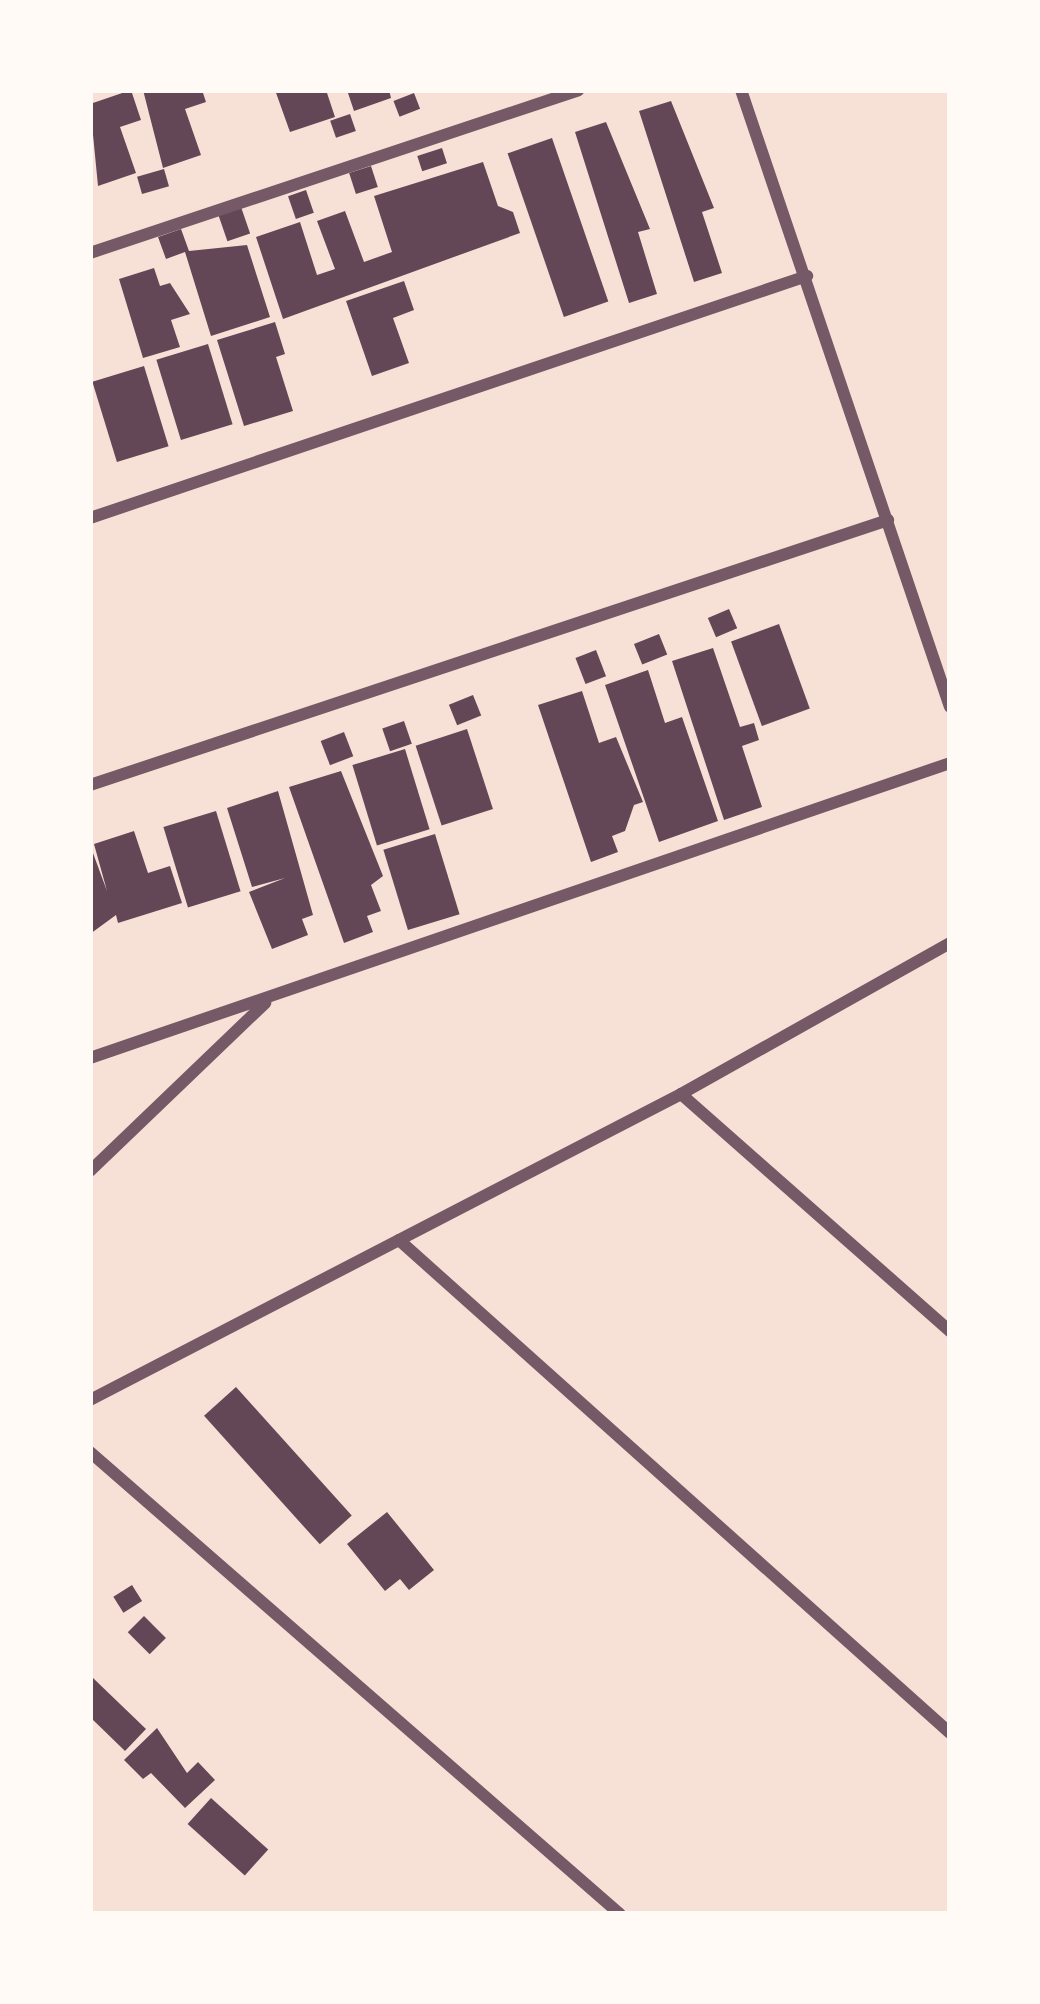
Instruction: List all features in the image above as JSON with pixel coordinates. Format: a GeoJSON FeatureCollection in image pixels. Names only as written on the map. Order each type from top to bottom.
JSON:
{"type":"FeatureCollection","features":[{"type":"Feature","properties":{"kind":"street"},"geometry":{"type":"LineString","coordinates":[[90,253],[579,90]]}},
{"type":"Feature","properties":{"kind":"street"},"geometry":{"type":"LineString","coordinates":[[741,90],[950,707]]}},
{"type":"Feature","properties":{"kind":"street"},"geometry":{"type":"LineString","coordinates":[[90,518],[807,276]]}},
{"type":"Feature","properties":{"kind":"street"},"geometry":{"type":"LineString","coordinates":[[90,785],[888,520]]}},
{"type":"Feature","properties":{"kind":"street"},"geometry":{"type":"LineString","coordinates":[[90,1058],[950,763]]}},
{"type":"Feature","properties":{"kind":"street"},"geometry":{"type":"LineString","coordinates":[[90,1400],[681,1094],[950,943]]}},
{"type":"Feature","properties":{"kind":"street"},"geometry":{"type":"LineString","coordinates":[[90,1171],[270,998]]}},
{"type":"Feature","properties":{"kind":"street"},"geometry":{"type":"LineString","coordinates":[[681,1094],[950,1331]]}},
{"type":"Feature","properties":{"kind":"street"},"geometry":{"type":"LineString","coordinates":[[399,1240],[950,1733]]}},
{"type":"Feature","properties":{"kind":"street"},"geometry":{"type":"LineString","coordinates":[[90,1452],[620,1914]]}},
{"type":"Feature","properties":{"kind":"building"},"geometry":{"type":"Polygon","coordinates":[[[131,90],[141,120],[120,127],[136,173],[98,186],[90,104],[131,90]]]}},
{"type":"Feature","properties":{"kind":"building"},"geometry":{"type":"Polygon","coordinates":[[[143,90],[202,90],[206,102],[185,109],[201,155],[163,168],[143,90]]]}},
{"type":"Feature","properties":{"kind":"building"},"geometry":{"type":"Polygon","coordinates":[[[275,90],[326,90],[335,117],[290,132],[275,90]]]}},
{"type":"Feature","properties":{"kind":"building"},"geometry":{"type":"Polygon","coordinates":[[[347,90],[389,90],[391,98],[354,111],[347,90]]]}},
{"type":"Feature","properties":{"kind":"building"},"geometry":{"type":"Polygon","coordinates":[[[414,93],[420,109],[400,117],[393,101],[414,93]]]}},
{"type":"Feature","properties":{"kind":"building"},"geometry":{"type":"Polygon","coordinates":[[[671,101],[714,208],[702,212],[722,273],[694,282],[639,111],[671,101]]]}},
{"type":"Feature","properties":{"kind":"building"},"geometry":{"type":"Polygon","coordinates":[[[350,114],[356,131],[336,138],[330,121],[350,114]]]}},
{"type":"Feature","properties":{"kind":"building"},"geometry":{"type":"Polygon","coordinates":[[[606,122],[650,229],[638,232],[657,294],[629,303],[575,132],[606,122]]]}},
{"type":"Feature","properties":{"kind":"building"},"geometry":{"type":"Polygon","coordinates":[[[552,138],[608,302],[564,317],[508,153],[552,138]]]}},
{"type":"Feature","properties":{"kind":"building"},"geometry":{"type":"Polygon","coordinates":[[[442,148],[447,163],[422,171],[417,156],[442,148]]]}},
{"type":"Feature","properties":{"kind":"building"},"geometry":{"type":"Polygon","coordinates":[[[483,162],[498,206],[513,212],[520,233],[283,319],[256,237],[300,222],[317,275],[335,269],[317,221],[345,211],[364,262],[392,252],[374,196],[483,162]]]}},
{"type":"Feature","properties":{"kind":"building"},"geometry":{"type":"Polygon","coordinates":[[[371,166],[378,187],[356,194],[349,173],[371,166]]]}},
{"type":"Feature","properties":{"kind":"building"},"geometry":{"type":"Polygon","coordinates":[[[164,169],[169,186],[142,194],[137,177],[164,169]]]}},
{"type":"Feature","properties":{"kind":"building"},"geometry":{"type":"Polygon","coordinates":[[[306,190],[314,213],[296,219],[288,196],[306,190]]]}},
{"type":"Feature","properties":{"kind":"building"},"geometry":{"type":"Polygon","coordinates":[[[241,207],[250,233],[227,241],[218,215],[241,207]]]}},
{"type":"Feature","properties":{"kind":"building"},"geometry":{"type":"Polygon","coordinates":[[[181,229],[189,251],[247,245],[270,317],[211,336],[185,252],[166,259],[158,237],[181,229]]]}},
{"type":"Feature","properties":{"kind":"building"},"geometry":{"type":"Polygon","coordinates":[[[154,268],[160,286],[170,283],[190,314],[171,320],[180,347],[143,358],[119,279],[154,268]]]}},
{"type":"Feature","properties":{"kind":"building"},"geometry":{"type":"Polygon","coordinates":[[[404,281],[414,310],[393,318],[409,363],[372,376],[346,301],[404,281]]]}},
{"type":"Feature","properties":{"kind":"building"},"geometry":{"type":"Polygon","coordinates":[[[275,322],[285,354],[276,357],[293,411],[244,426],[217,340],[275,322]]]}},
{"type":"Feature","properties":{"kind":"building"},"geometry":{"type":"Polygon","coordinates":[[[208,344],[233,424],[181,440],[156,360],[208,344]]]}},
{"type":"Feature","properties":{"kind":"building"},"geometry":{"type":"Polygon","coordinates":[[[144,366],[169,446],[117,462],[92,382],[144,366]]]}},
{"type":"Feature","properties":{"kind":"building"},"geometry":{"type":"Polygon","coordinates":[[[729,609],[737,628],[716,637],[708,618],[729,609]]]}},
{"type":"Feature","properties":{"kind":"building"},"geometry":{"type":"Polygon","coordinates":[[[779,624],[810,709],[762,726],[731,641],[779,624]]]}},
{"type":"Feature","properties":{"kind":"building"},"geometry":{"type":"Polygon","coordinates":[[[659,634],[667,654],[642,665],[634,644],[659,634]]]}},
{"type":"Feature","properties":{"kind":"building"},"geometry":{"type":"Polygon","coordinates":[[[713,648],[740,727],[754,723],[759,740],[742,746],[762,807],[724,820],[672,661],[713,648]]]}},
{"type":"Feature","properties":{"kind":"building"},"geometry":{"type":"Polygon","coordinates":[[[596,650],[606,676],[585,684],[575,658],[596,650]]]}},
{"type":"Feature","properties":{"kind":"building"},"geometry":{"type":"Polygon","coordinates":[[[648,670],[665,723],[682,717],[718,821],[659,842],[605,685],[648,670]]]}},
{"type":"Feature","properties":{"kind":"building"},"geometry":{"type":"Polygon","coordinates":[[[582,691],[599,743],[616,737],[643,802],[634,805],[625,831],[612,836],[618,852],[591,862],[538,705],[582,691]]]}},
{"type":"Feature","properties":{"kind":"building"},"geometry":{"type":"Polygon","coordinates":[[[473,695],[481,715],[457,725],[449,705],[473,695]]]}},
{"type":"Feature","properties":{"kind":"building"},"geometry":{"type":"Polygon","coordinates":[[[404,721],[412,744],[390,751],[382,728],[404,721]]]}},
{"type":"Feature","properties":{"kind":"building"},"geometry":{"type":"Polygon","coordinates":[[[467,729],[493,809],[442,826],[416,746],[467,729]]]}},
{"type":"Feature","properties":{"kind":"building"},"geometry":{"type":"Polygon","coordinates":[[[344,732],[353,756],[330,765],[321,741],[344,732]]]}},
{"type":"Feature","properties":{"kind":"building"},"geometry":{"type":"Polygon","coordinates":[[[405,749],[430,829],[377,845],[352,765],[405,749]]]}},
{"type":"Feature","properties":{"kind":"building"},"geometry":{"type":"Polygon","coordinates":[[[341,771],[383,876],[371,885],[381,911],[367,916],[373,932],[344,943],[289,787],[341,771]]]}},
{"type":"Feature","properties":{"kind":"building"},"geometry":{"type":"Polygon","coordinates":[[[278,791],[313,915],[302,919],[308,935],[272,949],[249,892],[285,878],[252,887],[227,808],[278,791]]]}},
{"type":"Feature","properties":{"kind":"building"},"geometry":{"type":"Polygon","coordinates":[[[216,811],[241,891],[188,907],[163,827],[216,811]]]}},
{"type":"Feature","properties":{"kind":"building"},"geometry":{"type":"Polygon","coordinates":[[[134,831],[148,873],[170,866],[182,903],[118,923],[116,915],[90,934],[90,845],[107,891],[94,844],[134,831]]]}},
{"type":"Feature","properties":{"kind":"building"},"geometry":{"type":"Polygon","coordinates":[[[435,834],[460,914],[408,930],[383,850],[435,834]]]}},
{"type":"Feature","properties":{"kind":"building"},"geometry":{"type":"Polygon","coordinates":[[[236,1387],[352,1516],[320,1544],[204,1416],[236,1387]]]}},
{"type":"Feature","properties":{"kind":"building"},"geometry":{"type":"Polygon","coordinates":[[[387,1512],[434,1570],[409,1590],[400,1579],[385,1591],[347,1544],[387,1512]]]}},
{"type":"Feature","properties":{"kind":"building"},"geometry":{"type":"Polygon","coordinates":[[[132,1585],[142,1601],[123,1613],[113,1597],[132,1585]]]}},
{"type":"Feature","properties":{"kind":"building"},"geometry":{"type":"Polygon","coordinates":[[[144,1616],[166,1638],[150,1654],[128,1632],[144,1616]]]}},
{"type":"Feature","properties":{"kind":"building"},"geometry":{"type":"Polygon","coordinates":[[[93,1678],[146,1729],[125,1751],[90,1717],[93,1678]]]}},
{"type":"Feature","properties":{"kind":"building"},"geometry":{"type":"Polygon","coordinates":[[[157,1728],[187,1773],[198,1762],[215,1780],[185,1808],[151,1773],[143,1779],[124,1760],[157,1728]]]}},
{"type":"Feature","properties":{"kind":"building"},"geometry":{"type":"Polygon","coordinates":[[[211,1798],[268,1850],[245,1876],[188,1824],[211,1798]]]}}]}
